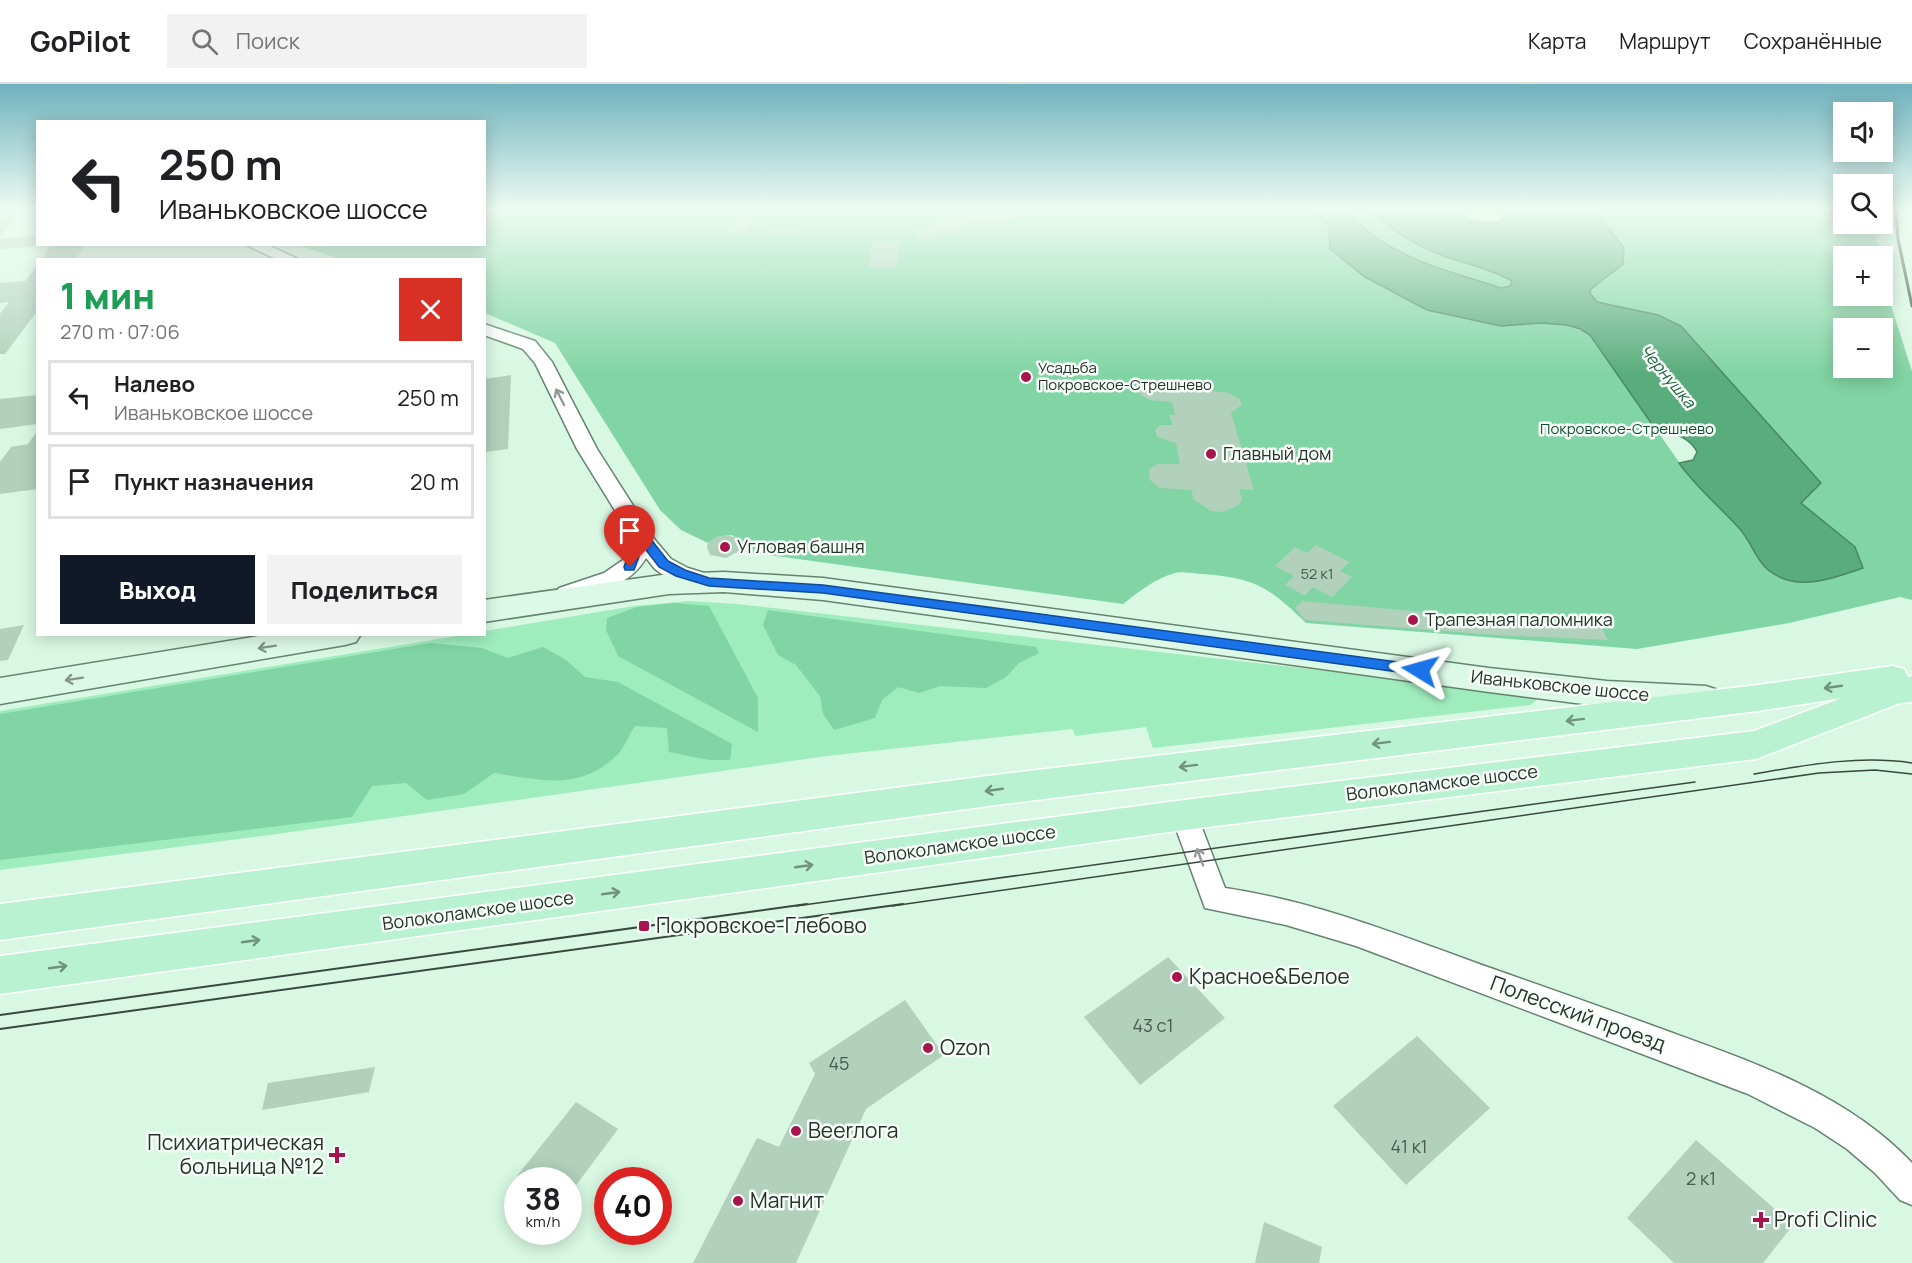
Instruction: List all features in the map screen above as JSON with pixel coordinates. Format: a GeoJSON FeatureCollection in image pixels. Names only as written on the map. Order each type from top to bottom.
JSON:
{"type":"FeatureCollection","features":[{"type":"Feature","properties":{"kind":"main road","name":"Волоколамское шоссе"},"geometry":{"type":"LineString","coordinates":[[0,922],[1003,789],[1758,698],[1903,683]]}},
{"type":"Feature","properties":{"kind":"main road","name":"Волоколамское шоссе"},"geometry":{"type":"LineString","coordinates":[[0,975],[1184,815],[1756,745],[1903,683]]}},
{"type":"Feature","properties":{"kind":"street","name":"Иваньковское шоссе"},"geometry":{"type":"LineString","coordinates":[[486,330],[529,345],[543,362],[587,449],[634,525],[663,564],[680,573],[709,582],[823,589],[1606,694],[1711,699],[1758,698]]}},
{"type":"Feature","properties":{"kind":"street","name":"Иваньковское шоссе"},"geometry":{"type":"LineString","coordinates":[[525,605],[591,586],[622,573],[630,567],[636,554],[638,544],[634,525]]}},
{"type":"Feature","properties":{"kind":"street"},"geometry":{"type":"LineString","coordinates":[[486,611],[634,588],[709,582]]}},
{"type":"Feature","properties":{"kind":"street"},"geometry":{"type":"LineString","coordinates":[[0,691],[333,636]]}},
{"type":"Feature","properties":{"kind":"street","name":"Полесский проезд"},"geometry":{"type":"LineString","coordinates":[[1184,815],[1215,899],[1250,903],[1325,923],[1736,1073],[1790,1097],[1842,1126],[1880,1152],[1912,1188]]}},
{"type":"Feature","properties":{"kind":"shaded area"},"geometry":{"type":"Polygon","coordinates":[[[689,601],[737,604],[1520,693],[1537,699],[1531,705],[1153,748],[1146,727],[1075,736],[1073,729],[827,756],[277,834],[0,870],[0,711],[457,636],[486,636],[486,631],[634,606],[689,601]]]}},
{"type":"Feature","properties":{"kind":"green space","name":"Покровское-Стрешнево"},"geometry":{"type":"Polygon","coordinates":[[[486,265],[1350,265],[1365,277],[1541,323],[1568,325],[1590,335],[1686,472],[1742,530],[1766,568],[1855,547],[1801,503],[1821,483],[1681,326],[1658,315],[1597,302],[1590,290],[1607,278],[1614,265],[1833,265],[1833,306],[1891,306],[1912,371],[1912,600],[1900,597],[1789,623],[1637,649],[1306,623],[1282,601],[1260,586],[1236,578],[1185,572],[1168,575],[1154,582],[1123,604],[741,551],[742,542],[732,535],[716,537],[708,543],[681,530],[660,510],[555,343],[486,313],[486,265]]]}},
{"type":"Feature","properties":{"kind":"green space"},"geometry":{"type":"Polygon","coordinates":[[[1435,265],[1471,265],[1513,281],[1510,286],[1501,289],[1435,265]]]}},
{"type":"Feature","properties":{"kind":"green space"},"geometry":{"type":"Polygon","coordinates":[[[675,603],[709,606],[758,698],[758,732],[618,656],[606,630],[607,618],[637,607],[675,603]]]}},
{"type":"Feature","properties":{"kind":"green space"},"geometry":{"type":"Polygon","coordinates":[[[768,610],[1036,647],[1039,653],[1019,663],[1006,677],[986,688],[940,686],[919,693],[898,687],[882,700],[875,718],[834,730],[823,714],[820,696],[796,665],[778,655],[763,625],[768,610]]]}},
{"type":"Feature","properties":{"kind":"green space"},"geometry":{"type":"Polygon","coordinates":[[[430,643],[482,648],[508,658],[543,647],[566,660],[585,677],[618,682],[732,744],[730,760],[709,760],[669,752],[667,728],[635,726],[618,754],[604,766],[575,779],[544,780],[494,773],[464,794],[427,800],[406,783],[372,786],[352,817],[0,860],[0,714],[430,643]]]}},
{"type":"Feature","properties":{"kind":"water","name":"Чернушка"},"geometry":{"type":"Polygon","coordinates":[[[1350,265],[1431,265],[1501,288],[1510,286],[1512,281],[1471,265],[1622,265],[1590,290],[1597,302],[1658,315],[1681,326],[1821,483],[1801,503],[1855,547],[1863,568],[1814,582],[1789,581],[1767,569],[1742,532],[1679,463],[1693,460],[1697,452],[1694,447],[1680,436],[1656,430],[1590,335],[1580,329],[1567,325],[1541,323],[1501,326],[1427,310],[1365,277],[1350,265]]]}},
{"type":"Feature","properties":{"kind":"building"},"geometry":{"type":"Polygon","coordinates":[[[868,265],[896,265],[896,267],[868,267],[868,265]]]}},
{"type":"Feature","properties":{"kind":"building"},"geometry":{"type":"Polygon","coordinates":[[[36,267],[36,313],[5,354],[0,354],[0,314],[9,302],[0,303],[0,283],[25,281],[36,267]]]}},
{"type":"Feature","properties":{"kind":"building"},"geometry":{"type":"Polygon","coordinates":[[[511,375],[508,449],[486,452],[486,379],[511,375]]]}},
{"type":"Feature","properties":{"kind":"building","name":"Главный дом"},"geometry":{"type":"Polygon","coordinates":[[[1144,381],[1160,381],[1163,390],[1226,392],[1239,398],[1242,405],[1231,413],[1254,490],[1239,489],[1242,499],[1239,505],[1223,512],[1211,511],[1193,499],[1192,490],[1160,488],[1150,480],[1149,469],[1157,464],[1180,464],[1176,443],[1157,437],[1155,430],[1160,425],[1173,425],[1169,415],[1175,415],[1172,402],[1150,400],[1139,394],[1136,385],[1144,381]]]}},
{"type":"Feature","properties":{"kind":"building"},"geometry":{"type":"Polygon","coordinates":[[[36,395],[36,424],[0,429],[0,399],[36,395]]]}},
{"type":"Feature","properties":{"kind":"building"},"geometry":{"type":"Polygon","coordinates":[[[36,433],[36,489],[0,494],[0,462],[11,447],[28,444],[36,433]]]}},
{"type":"Feature","properties":{"kind":"building","name":"Угловая башня"},"geometry":{"type":"Polygon","coordinates":[[[727,535],[740,539],[743,546],[741,550],[726,558],[710,555],[708,543],[716,537],[727,535]]]}},
{"type":"Feature","properties":{"kind":"building"},"geometry":{"type":"Polygon","coordinates":[[[1316,545],[1349,562],[1340,571],[1352,577],[1332,597],[1313,587],[1304,596],[1285,585],[1294,576],[1275,566],[1295,547],[1307,553],[1316,545]]]}},
{"type":"Feature","properties":{"kind":"building"},"geometry":{"type":"Polygon","coordinates":[[[1302,601],[1491,618],[1599,624],[1608,640],[1496,635],[1305,620],[1295,608],[1302,601]]]}},
{"type":"Feature","properties":{"kind":"building"},"geometry":{"type":"Polygon","coordinates":[[[24,625],[8,660],[0,661],[0,629],[24,625]]]}},
{"type":"Feature","properties":{"kind":"building"},"geometry":{"type":"Polygon","coordinates":[[[1168,957],[1225,1018],[1140,1085],[1084,1017],[1168,957]]]}},
{"type":"Feature","properties":{"kind":"building"},"geometry":{"type":"Polygon","coordinates":[[[905,1000],[944,1055],[866,1109],[796,1263],[693,1263],[757,1138],[779,1147],[815,1074],[809,1063],[905,1000]]]}},
{"type":"Feature","properties":{"kind":"building"},"geometry":{"type":"Polygon","coordinates":[[[1417,1036],[1490,1108],[1406,1185],[1333,1106],[1417,1036]]]}},
{"type":"Feature","properties":{"kind":"building"},"geometry":{"type":"Polygon","coordinates":[[[375,1067],[369,1092],[262,1110],[268,1083],[375,1067]]]}},
{"type":"Feature","properties":{"kind":"building"},"geometry":{"type":"Polygon","coordinates":[[[576,1102],[618,1129],[582,1177],[582,1167],[524,1167],[576,1102]]]}},
{"type":"Feature","properties":{"kind":"building"},"geometry":{"type":"Polygon","coordinates":[[[1696,1140],[1793,1225],[1763,1263],[1674,1263],[1627,1218],[1696,1140]]]}},
{"type":"Feature","properties":{"kind":"building"},"geometry":{"type":"Polygon","coordinates":[[[1264,1222],[1322,1247],[1319,1263],[1255,1263],[1264,1222]]]}},
{"type":"Feature","properties":{"kind":"tram line"},"geometry":{"type":"LineString","coordinates":[[1754,774],[1813,764],[1852,761],[1912,763]]}},
{"type":"Feature","properties":{"kind":"tram line"},"geometry":{"type":"LineString","coordinates":[[892,906],[1819,773],[1875,770],[1912,774]]}},
{"type":"Feature","properties":{"kind":"tram line"},"geometry":{"type":"LineString","coordinates":[[796,906],[1695,782]]}},
{"type":"Feature","properties":{"kind":"tram line"},"geometry":{"type":"LineString","coordinates":[[0,1015],[807,904]]}},
{"type":"Feature","properties":{"kind":"tram line"},"geometry":{"type":"LineString","coordinates":[[0,1029],[903,904]]}},
{"type":"Feature","properties":{"kind":"railway"},"geometry":{"type":"LineString","coordinates":[[1903,265],[1912,306]]}},
{"type":"Feature","properties":{"kind":"place","name":"Усадьба Покровское-Стрешнево"},"geometry":{"type":"Point","coordinates":[1026,377]}},
{"type":"Feature","properties":{"kind":"place","name":"Главный дом"},"geometry":{"type":"Point","coordinates":[1211,454]}},
{"type":"Feature","properties":{"kind":"place","name":"Угловая башня"},"geometry":{"type":"Point","coordinates":[725,547]}},
{"type":"Feature","properties":{"kind":"place","name":"Трапезная паломника"},"geometry":{"type":"Point","coordinates":[1413,620]}},
{"type":"Feature","properties":{"kind":"place","name":"Покровское-Глебово"},"geometry":{"type":"Point","coordinates":[644,926]}},
{"type":"Feature","properties":{"kind":"place","name":"Красное&Белое"},"geometry":{"type":"Point","coordinates":[1177,977]}},
{"type":"Feature","properties":{"kind":"place","name":"Ozon"},"geometry":{"type":"Point","coordinates":[928,1048]}},
{"type":"Feature","properties":{"kind":"place","name":"Beerлога"},"geometry":{"type":"Point","coordinates":[796,1131]}},
{"type":"Feature","properties":{"kind":"place","name":"Психиатрическая больница №12"},"geometry":{"type":"Point","coordinates":[337,1155]}},
{"type":"Feature","properties":{"kind":"place","name":"Магнит"},"geometry":{"type":"Point","coordinates":[738,1201]}},
{"type":"Feature","properties":{"kind":"place","name":"Profi Clinic"},"geometry":{"type":"Point","coordinates":[1761,1220]}},
{"type":"Feature","properties":{"kind":"route"},"geometry":{"type":"LineString","coordinates":[[630,567],[638,544],[634,525],[663,564],[680,573],[709,582],[823,589],[1420,670]]}}]}
